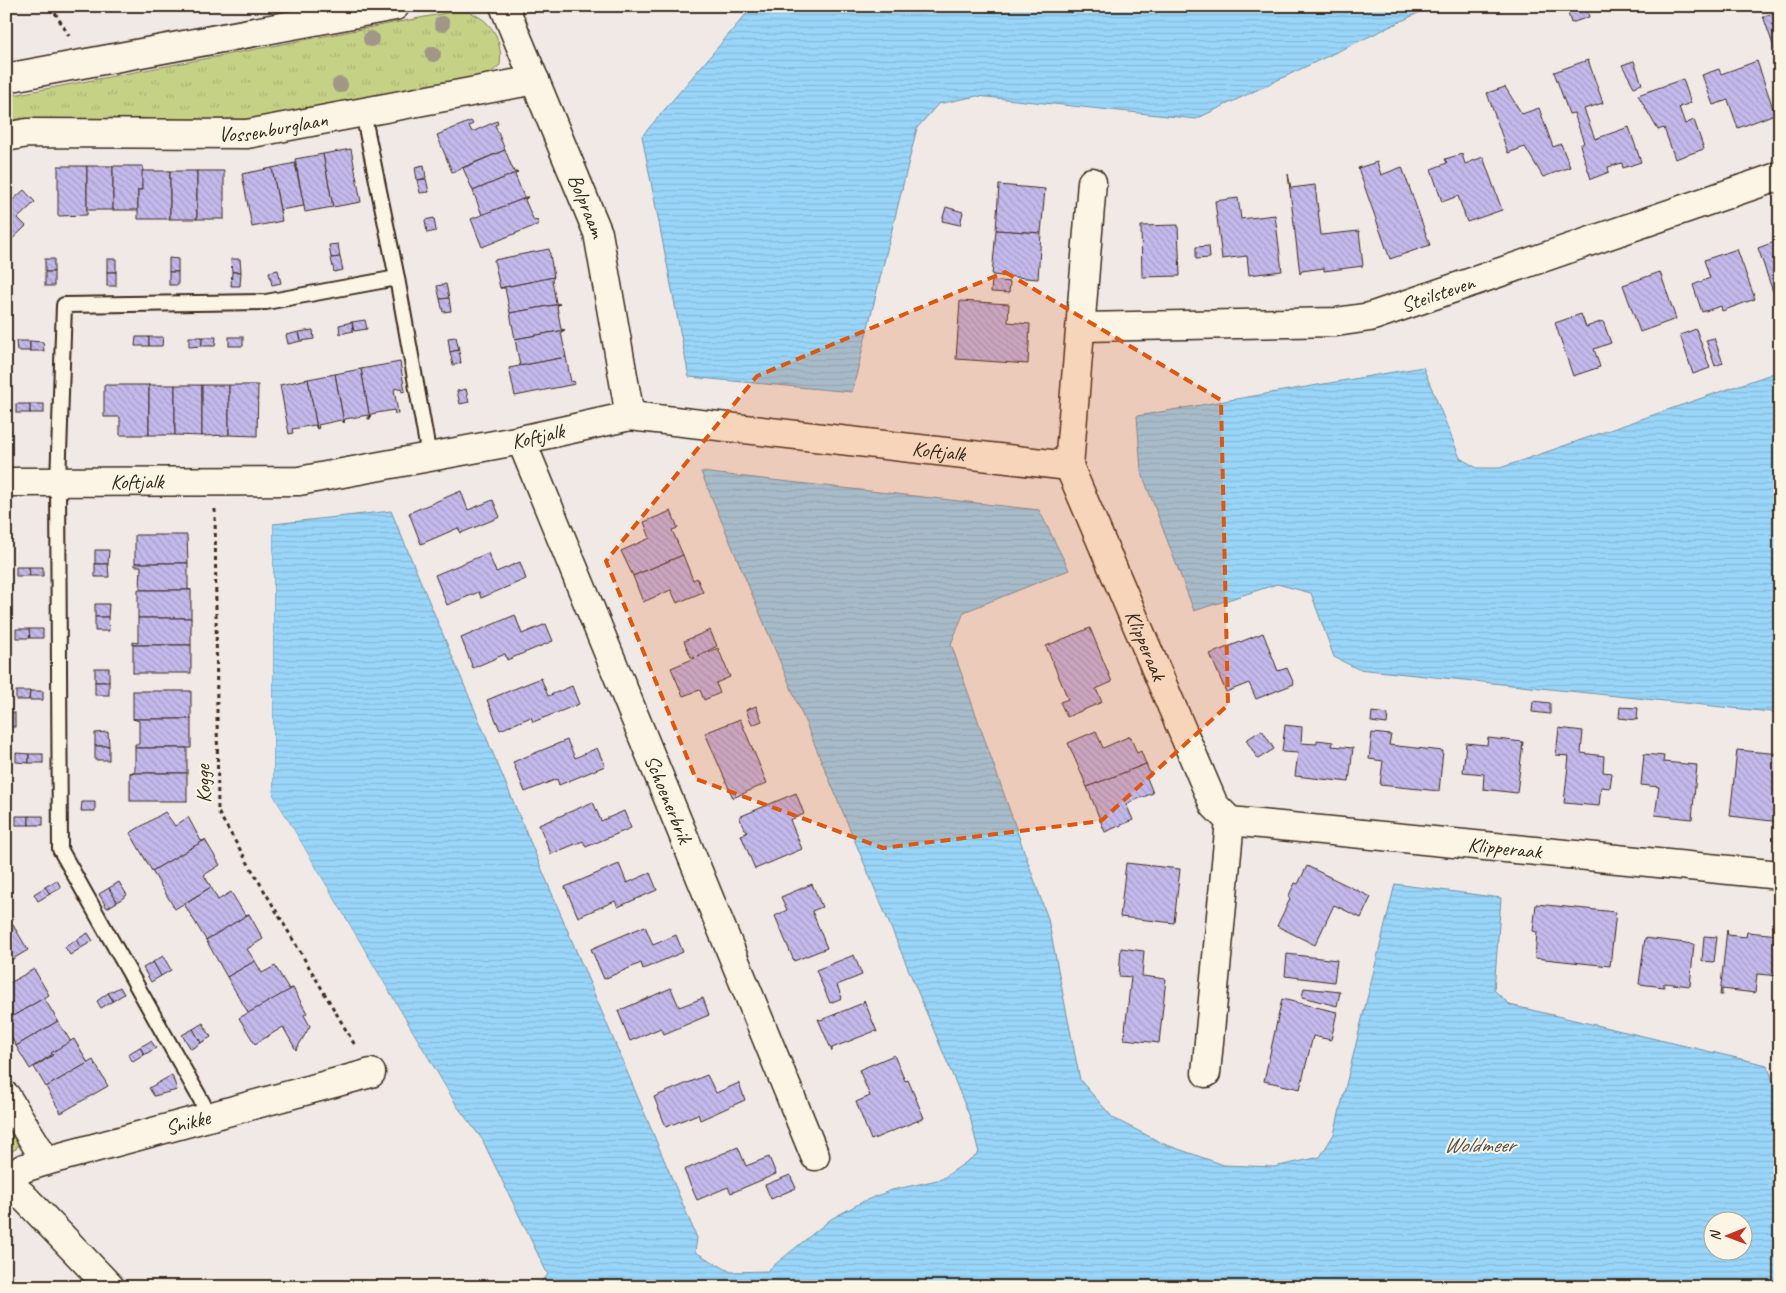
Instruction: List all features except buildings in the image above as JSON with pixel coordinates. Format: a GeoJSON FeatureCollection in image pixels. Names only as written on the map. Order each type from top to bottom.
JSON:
{"type":"FeatureCollection","features":[{"type":"Feature","properties":{"kind":"street"},"geometry":{"type":"LineString","coordinates":[[6,78],[395,6]]}},
{"type":"Feature","properties":{"kind":"street","name":"Bolpraam"},"geometry":{"type":"LineString","coordinates":[[504,6],[598,233],[630,416]]}},
{"type":"Feature","properties":{"kind":"street"},"geometry":{"type":"LineString","coordinates":[[6,84],[41,73]]}},
{"type":"Feature","properties":{"kind":"street","name":"Vossenburglaan"},"geometry":{"type":"LineString","coordinates":[[6,137],[27,133],[247,134],[535,80]]}},
{"type":"Feature","properties":{"kind":"street","name":"Steilsteven"},"geometry":{"type":"LineString","coordinates":[[1081,327],[1336,322],[1370,317],[1780,176]]}},
{"type":"Feature","properties":{"kind":"street"},"geometry":{"type":"LineString","coordinates":[[1069,466],[1092,182]]}},
{"type":"Feature","properties":{"kind":"street","name":"Koftjalk"},"geometry":{"type":"LineString","coordinates":[[6,482],[215,483],[299,481],[522,440],[630,416],[1069,466]]}},
{"type":"Feature","properties":{"kind":"street","name":"Schoenerbrik"},"geometry":{"type":"LineString","coordinates":[[522,440],[816,1156]]}},
{"type":"Feature","properties":{"kind":"street","name":"Klipperaak"},"geometry":{"type":"LineString","coordinates":[[1069,466],[1214,805],[1230,821],[1780,875]]}},
{"type":"Feature","properties":{"kind":"street"},"geometry":{"type":"LineString","coordinates":[[1206,1073],[1230,821]]}},
{"type":"Feature","properties":{"kind":"street","name":"Snikke"},"geometry":{"type":"LineString","coordinates":[[6,1179],[24,1168],[46,1161],[371,1073]]}},
{"type":"Feature","properties":{"kind":"street"},"geometry":{"type":"LineString","coordinates":[[6,1096],[46,1161]]}},
{"type":"Feature","properties":{"kind":"street"},"geometry":{"type":"LineString","coordinates":[[6,1190],[21,1194],[110,1287]]}},
{"type":"Feature","properties":{"kind":"lane"},"geometry":{"type":"LineString","coordinates":[[363,113],[398,278],[429,456]]}},
{"type":"Feature","properties":{"kind":"lane"},"geometry":{"type":"LineString","coordinates":[[210,1116],[60,849],[58,482],[64,305],[266,302],[398,278]]}},
{"type":"Feature","properties":{"kind":"path","name":"Kogge"},"geometry":{"type":"LineString","coordinates":[[215,483],[218,812],[371,1073]]}},
{"type":"Feature","properties":{"kind":"highlighted area"},"geometry":{"type":"Polygon","coordinates":[[[1005,272],[1221,400],[1228,705],[1101,821],[883,848],[696,779],[606,561],[757,376],[1005,272]]]}},
{"type":"Feature","properties":{"kind":"green space"},"geometry":{"type":"Polygon","coordinates":[[[462,10],[472,13],[487,23],[497,37],[500,65],[485,78],[262,121],[6,126],[8,96],[462,10]]]}},
{"type":"Feature","properties":{"kind":"green space"},"geometry":{"type":"Polygon","coordinates":[[[6,1114],[20,1140],[16,1149],[6,1153],[6,1114]]]}},
{"type":"Feature","properties":{"kind":"water"},"geometry":{"type":"Polygon","coordinates":[[[753,6],[1433,6],[1196,119],[977,96],[938,104],[917,128],[852,392],[689,377],[642,136],[753,6]]]}},
{"type":"Feature","properties":{"kind":"water"},"geometry":{"type":"Polygon","coordinates":[[[1423,367],[1460,458],[1477,468],[1500,468],[1780,371],[1780,713],[1358,669],[1334,657],[1311,593],[1277,584],[1194,611],[1141,471],[1137,416],[1423,367]]]}},
{"type":"Feature","properties":{"kind":"water","name":"Woldmeer"},"geometry":{"type":"Polygon","coordinates":[[[701,472],[1039,510],[1069,570],[964,612],[951,644],[1048,919],[1080,1080],[1113,1118],[1164,1144],[1224,1165],[1274,1167],[1320,1157],[1334,1134],[1395,884],[1501,898],[1494,990],[1510,1005],[1767,1065],[1780,1098],[1780,1287],[534,1287],[548,1275],[482,1139],[457,1106],[273,795],[273,524],[391,511],[697,1238],[695,1252],[731,1272],[767,1271],[831,1219],[864,1201],[892,1190],[942,1179],[979,1153],[970,1117],[701,472]]]}},
{"type":"Feature","properties":{"kind":"pier"},"geometry":{"type":"Polygon","coordinates":[[[270,524],[273,524],[273,795],[453,1103],[271,795],[270,524]]]}}]}
